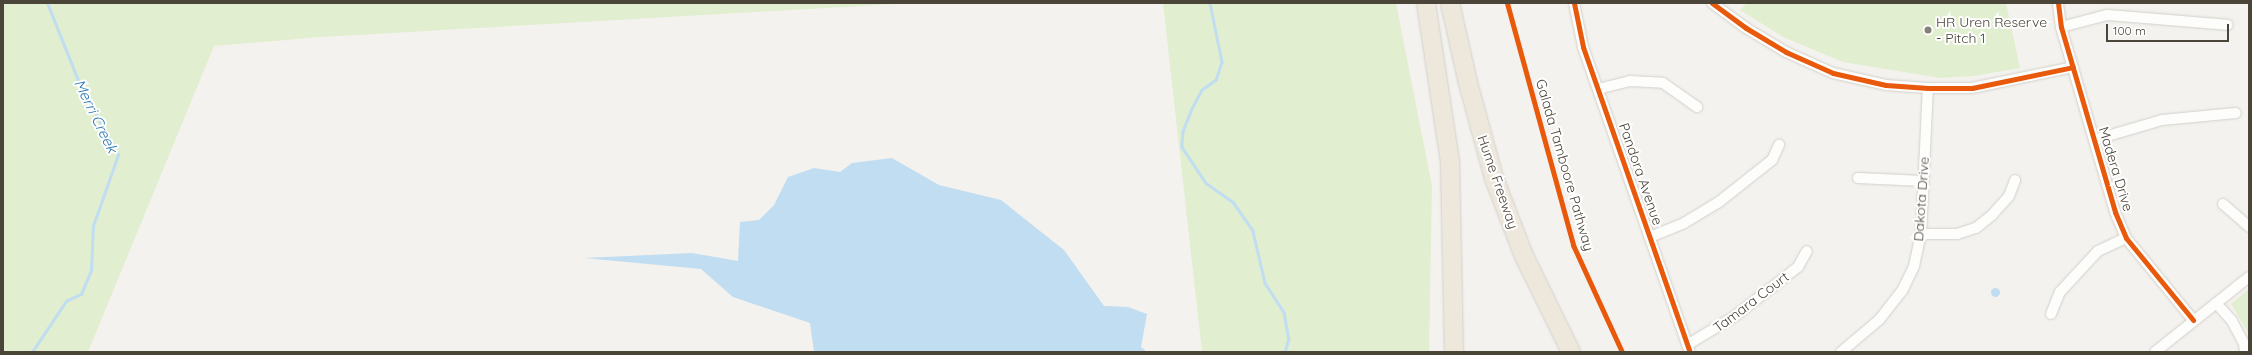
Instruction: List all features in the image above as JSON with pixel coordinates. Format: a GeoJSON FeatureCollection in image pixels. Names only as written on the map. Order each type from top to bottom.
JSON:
{"type":"FeatureCollection","features":[{"type":"Feature","properties":{"kind":"highway"},"geometry":{"type":"LineString","coordinates":[[1426,3],[1450,162],[1454,352]]}},
{"type":"Feature","properties":{"kind":"highway","name":"Hume Freeway"},"geometry":{"type":"LineString","coordinates":[[1450,3],[1468,83],[1494,178],[1524,256],[1572,352]]}},
{"type":"Feature","properties":{"kind":"highway"},"geometry":{"type":"LineString","coordinates":[[1449,352],[1454,307]]}},
{"type":"Feature","properties":{"kind":"street","name":"Pandora Avenue"},"geometry":{"type":"LineString","coordinates":[[1574,3],[1583,47],[1689,348]]}},
{"type":"Feature","properties":{"kind":"street"},"geometry":{"type":"LineString","coordinates":[[1712,3],[1782,50],[1833,73],[1886,85],[1928,88],[1972,88],[2073,67]]}},
{"type":"Feature","properties":{"kind":"street","name":"Madera Drive"},"geometry":{"type":"LineString","coordinates":[[2058,3],[2061,27],[2115,212],[2126,238],[2193,320]]}},
{"type":"Feature","properties":{"kind":"street"},"geometry":{"type":"LineString","coordinates":[[2061,27],[2107,15],[2228,25]]}},
{"type":"Feature","properties":{"kind":"street"},"geometry":{"type":"LineString","coordinates":[[1598,89],[1630,81],[1663,83],[1697,107]]}},
{"type":"Feature","properties":{"kind":"street","name":"Dakota Drive"},"geometry":{"type":"LineString","coordinates":[[1840,352],[1879,320],[1902,291],[1914,266],[1921,234],[1928,88]]}},
{"type":"Feature","properties":{"kind":"street"},"geometry":{"type":"LineString","coordinates":[[2094,140],[2162,120],[2236,113]]}},
{"type":"Feature","properties":{"kind":"street"},"geometry":{"type":"LineString","coordinates":[[1650,236],[1684,223],[1719,202],[1772,160],[1779,145]]}},
{"type":"Feature","properties":{"kind":"street"},"geometry":{"type":"LineString","coordinates":[[1858,178],[1923,181]]}},
{"type":"Feature","properties":{"kind":"street"},"geometry":{"type":"LineString","coordinates":[[1921,234],[1957,234],[1976,228],[1992,215],[2009,196],[2015,180]]}},
{"type":"Feature","properties":{"kind":"street"},"geometry":{"type":"LineString","coordinates":[[2223,204],[2249,227]]}},
{"type":"Feature","properties":{"kind":"street"},"geometry":{"type":"LineString","coordinates":[[2051,314],[2060,292],[2098,251],[2126,238]]}},
{"type":"Feature","properties":{"kind":"street","name":"Tamara Court"},"geometry":{"type":"LineString","coordinates":[[1689,348],[1735,316],[1792,272],[1798,267],[1807,251]]}},
{"type":"Feature","properties":{"kind":"street"},"geometry":{"type":"LineString","coordinates":[[2155,352],[2193,320],[2249,277]]}},
{"type":"Feature","properties":{"kind":"street"},"geometry":{"type":"LineString","coordinates":[[2216,303],[2232,321],[2244,344],[2245,352]]}},
{"type":"Feature","properties":{"kind":"green space"},"geometry":{"type":"Polygon","coordinates":[[[3,3],[913,3],[321,37],[214,46],[88,352],[3,352],[3,3]]]}},
{"type":"Feature","properties":{"kind":"green space"},"geometry":{"type":"Polygon","coordinates":[[[1163,3],[1396,3],[1432,186],[1429,352],[1202,352],[1163,3]]]}},
{"type":"Feature","properties":{"kind":"green space"},"geometry":{"type":"Polygon","coordinates":[[[1747,3],[2006,3],[2020,68],[1974,76],[1940,78],[1843,62],[1783,37],[1740,10],[1747,3]]]}},
{"type":"Feature","properties":{"kind":"green space"},"geometry":{"type":"Polygon","coordinates":[[[2249,289],[2249,334],[2231,304],[2249,289]]]}},
{"type":"Feature","properties":{"kind":"water"},"geometry":{"type":"Polygon","coordinates":[[[892,158],[939,185],[1001,200],[1064,250],[1104,306],[1128,307],[1147,314],[1141,347],[1147,352],[814,352],[810,323],[733,297],[701,269],[584,258],[692,253],[738,261],[740,222],[759,220],[774,205],[788,177],[814,168],[840,172],[852,163],[892,158]]]}},
{"type":"Feature","properties":{"kind":"water"},"geometry":{"type":"Polygon","coordinates":[[[1995,287],[2000,292],[1995,297],[1990,292],[1995,287]]]}},
{"type":"Feature","properties":{"kind":"waterway","name":"Merri Creek"},"geometry":{"type":"LineString","coordinates":[[32,352],[66,301],[81,294],[91,270],[93,226],[118,155],[79,83],[47,3]]}},
{"type":"Feature","properties":{"kind":"waterway"},"geometry":{"type":"LineString","coordinates":[[1210,3],[1222,62],[1216,80],[1202,90],[1192,109],[1183,131],[1182,147],[1206,183],[1233,202],[1253,231],[1265,283],[1284,312],[1289,339],[1285,352]]}},
{"type":"Feature","properties":{"kind":"cycle path","name":"Galada Tamboore Pathway"},"geometry":{"type":"LineString","coordinates":[[1507,3],[1573,245],[1622,352]]}},
{"type":"Feature","properties":{"kind":"cycle path"},"geometry":{"type":"LineString","coordinates":[[1574,3],[1583,47],[1690,352]]}},
{"type":"Feature","properties":{"kind":"cycle path"},"geometry":{"type":"LineString","coordinates":[[1712,3],[1746,28],[1786,52],[1833,73],[1886,85],[1928,88],[1972,88],[2073,67]]}},
{"type":"Feature","properties":{"kind":"cycle path"},"geometry":{"type":"LineString","coordinates":[[2058,3],[2061,27],[2115,212],[2126,238],[2193,320]]}},
{"type":"Feature","properties":{"kind":"place","name":"HR Uren Reserve - Pitch 1"},"geometry":{"type":"Point","coordinates":[1928,30]}}]}
